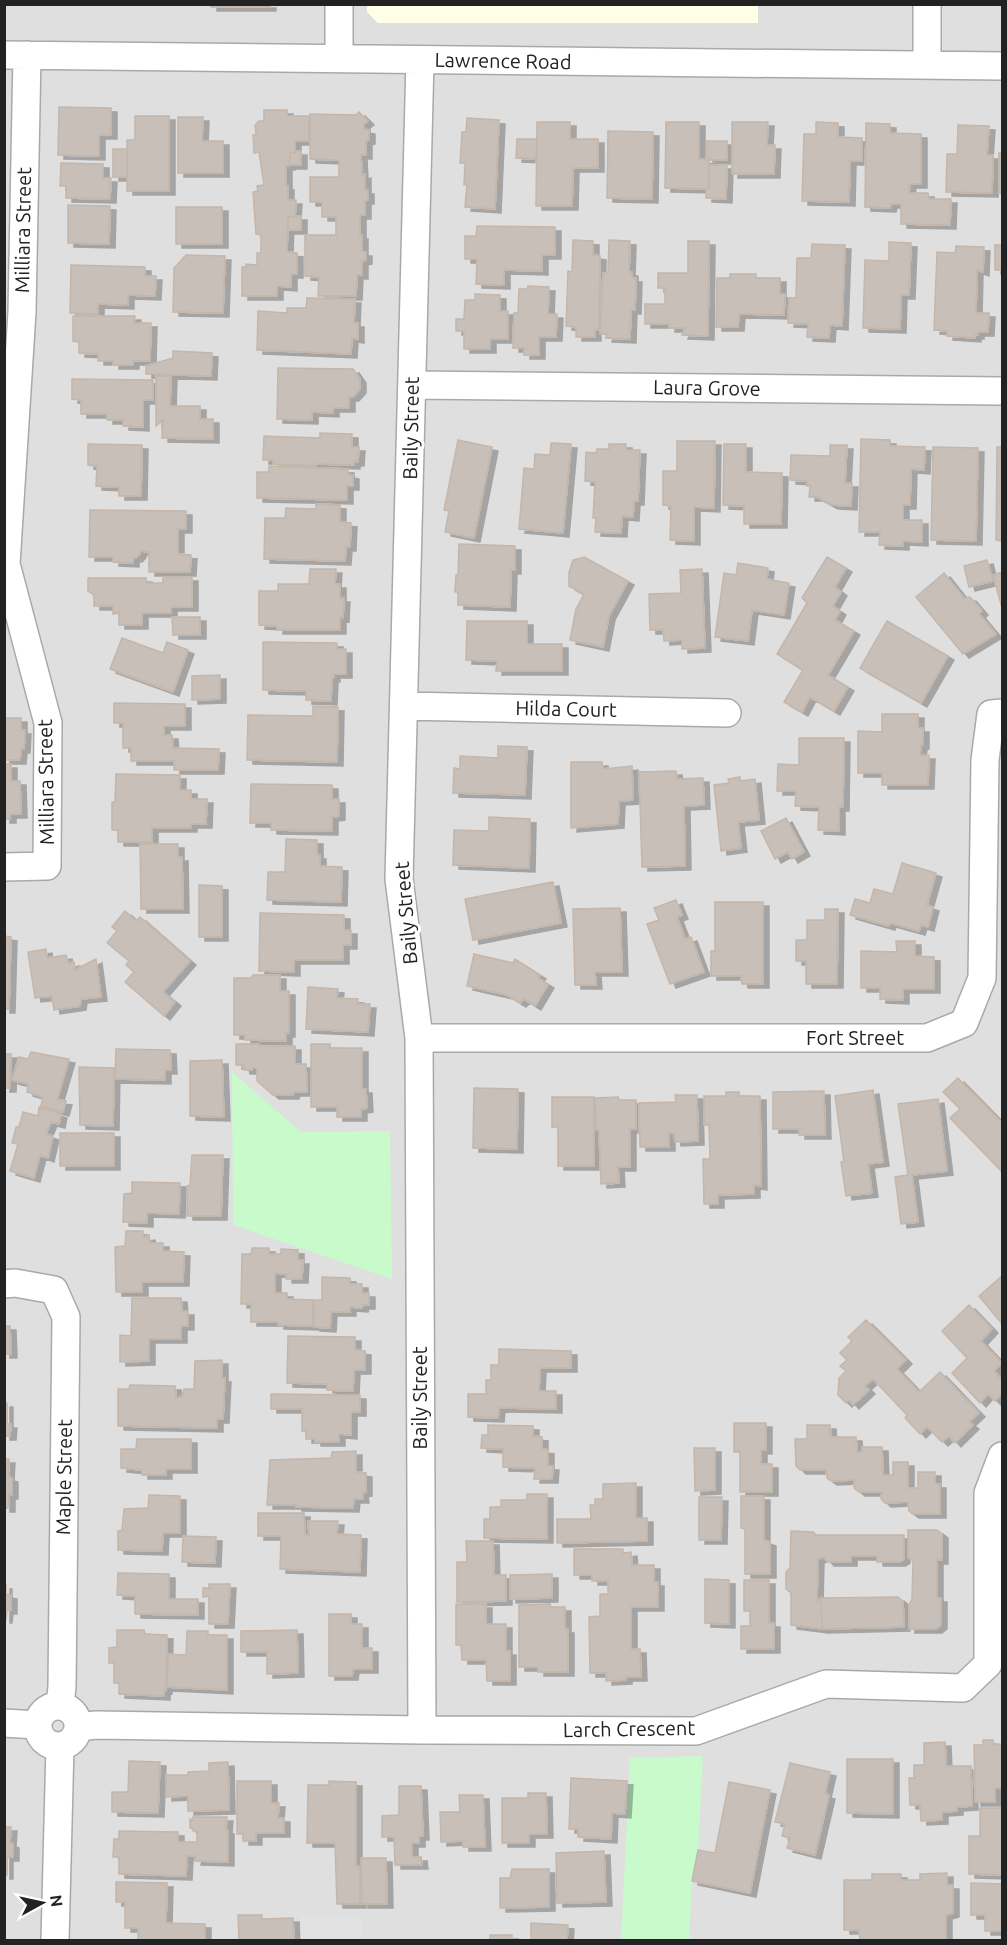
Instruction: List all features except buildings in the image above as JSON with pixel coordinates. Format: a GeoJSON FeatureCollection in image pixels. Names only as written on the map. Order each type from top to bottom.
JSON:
{"type":"FeatureCollection","features":[{"type":"Feature","properties":{"kind":"street"},"geometry":{"type":"LineString","coordinates":[[339,4],[339,58]]}},
{"type":"Feature","properties":{"kind":"street"},"geometry":{"type":"LineString","coordinates":[[927,4],[927,65]]}},
{"type":"Feature","properties":{"kind":"street","name":"Lawrence Road"},"geometry":{"type":"LineString","coordinates":[[16,55],[1002,66]]}},
{"type":"Feature","properties":{"kind":"street","name":"Milliara Street"},"geometry":{"type":"LineString","coordinates":[[4,867],[47,866],[48,723],[6,564],[22,312],[16,55]]}},
{"type":"Feature","properties":{"kind":"street","name":"Baily Street"},"geometry":{"type":"LineString","coordinates":[[420,60],[399,879],[419,1038],[422,1730]]}},
{"type":"Feature","properties":{"kind":"street","name":"Laura Grove"},"geometry":{"type":"LineString","coordinates":[[412,385],[1002,391]]}},
{"type":"Feature","properties":{"kind":"street","name":"Hilda Court"},"geometry":{"type":"LineString","coordinates":[[405,706],[727,713]]}},
{"type":"Feature","properties":{"kind":"street","name":"Fort Street"},"geometry":{"type":"LineString","coordinates":[[419,1038],[927,1038],[964,1023],[982,978],[985,760],[991,714],[1002,713]]}},
{"type":"Feature","properties":{"kind":"street","name":"Maple Street"},"geometry":{"type":"LineString","coordinates":[[10,1283],[54,1290],[66,1317],[60,1705]]}},
{"type":"Feature","properties":{"kind":"street","name":"Larch Crescent"},"geometry":{"type":"LineString","coordinates":[[69,1736],[96,1725],[696,1731],[826,1684],[963,1688],[988,1664],[988,1492],[1002,1456]]}},
{"type":"Feature","properties":{"kind":"street"},"geometry":{"type":"LineString","coordinates":[[55,1941],[69,1736],[76,1718],[72,1712],[60,1705],[44,1710],[37,1725],[42,1738],[53,1745],[69,1736]]}},
{"type":"Feature","properties":{"kind":"street"},"geometry":{"type":"LineString","coordinates":[[4,1723],[37,1725]]}},
{"type":"Feature","properties":{"kind":"shaded area"},"geometry":{"type":"Polygon","coordinates":[[[367,4],[758,4],[758,23],[378,23],[367,12],[367,4]]]}},
{"type":"Feature","properties":{"kind":"shaded area"},"geometry":{"type":"Polygon","coordinates":[[[5,5],[1002,5],[1002,1940],[5,1940],[5,5]]]}},
{"type":"Feature","properties":{"kind":"shaded area"},"geometry":{"type":"Polygon","coordinates":[[[301,1916],[361,1916],[361,1940],[301,1940],[301,1916]]]}},
{"type":"Feature","properties":{"kind":"green space"},"geometry":{"type":"Polygon","coordinates":[[[232,1072],[301,1132],[390,1131],[392,1279],[233,1225],[232,1072]]]}},
{"type":"Feature","properties":{"kind":"green space"},"geometry":{"type":"Polygon","coordinates":[[[703,1756],[698,1850],[692,1881],[689,1940],[621,1940],[630,1758],[703,1756]]]}}]}
